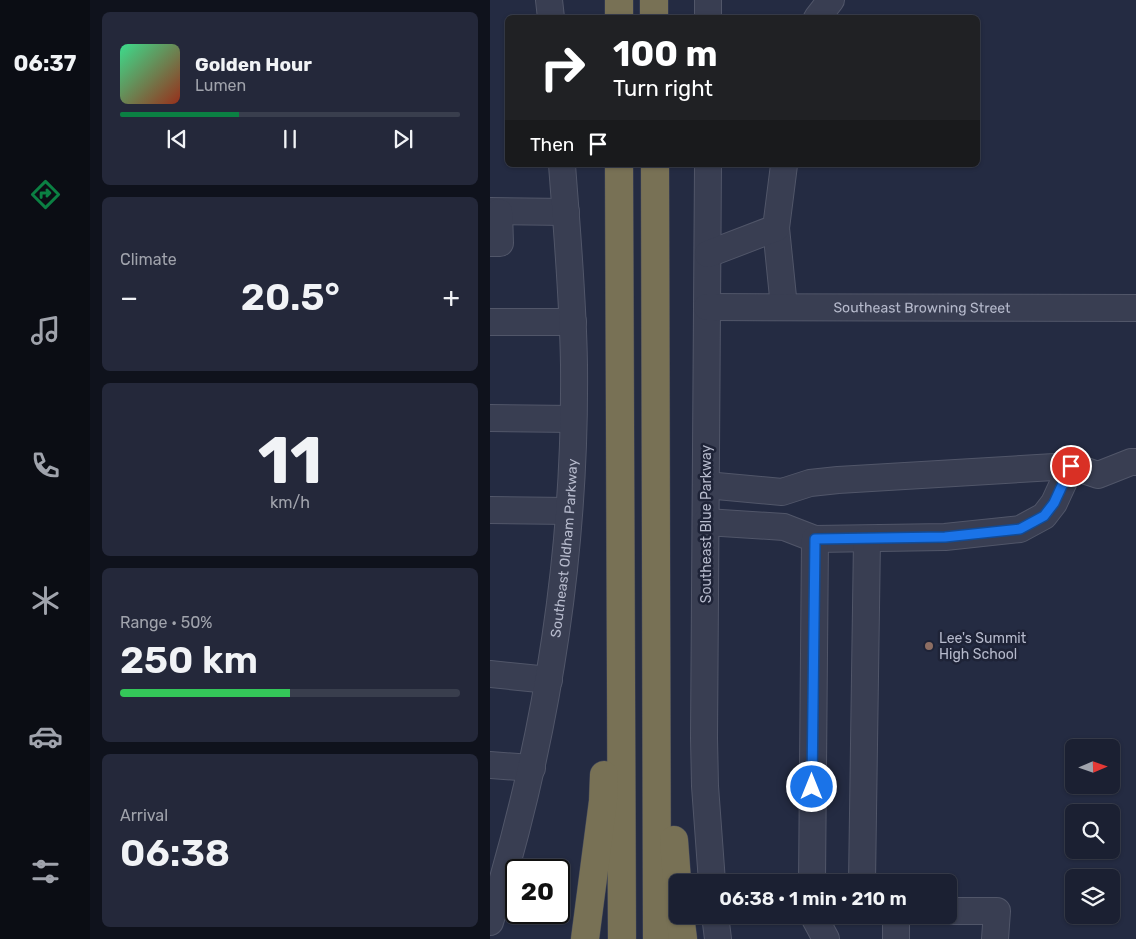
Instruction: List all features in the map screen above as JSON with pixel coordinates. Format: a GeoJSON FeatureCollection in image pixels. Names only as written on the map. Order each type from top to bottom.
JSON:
{"type":"FeatureCollection","features":[{"type":"Feature","properties":{"kind":"highway"},"geometry":{"type":"LineString","coordinates":[[619,0],[619,15]]}},
{"type":"Feature","properties":{"kind":"highway"},"geometry":{"type":"LineString","coordinates":[[654,0],[654,15]]}},
{"type":"Feature","properties":{"kind":"highway"},"geometry":{"type":"LineString","coordinates":[[619,167],[622,939]]}},
{"type":"Feature","properties":{"kind":"highway"},"geometry":{"type":"LineString","coordinates":[[655,167],[657,939]]}},
{"type":"Feature","properties":{"kind":"highway"},"geometry":{"type":"LineString","coordinates":[[585,939],[603,801],[606,566],[619,550]]}},
{"type":"Feature","properties":{"kind":"highway"},"geometry":{"type":"LineString","coordinates":[[656,577],[670,594],[670,787],[677,874]]}},
{"type":"Feature","properties":{"kind":"highway"},"geometry":{"type":"LineString","coordinates":[[681,924],[683,939]]}},
{"type":"Feature","properties":{"kind":"street"},"geometry":{"type":"LineString","coordinates":[[549,0],[551,15]]}},
{"type":"Feature","properties":{"kind":"street"},"geometry":{"type":"LineString","coordinates":[[708,0],[708,15]]}},
{"type":"Feature","properties":{"kind":"street"},"geometry":{"type":"LineString","coordinates":[[820,15],[831,0]]}},
{"type":"Feature","properties":{"kind":"street","name":"Southeast Oldham Parkway"},"geometry":{"type":"LineString","coordinates":[[490,922],[495,888],[532,768],[549,680],[564,568],[573,420],[573,322],[562,167]]}},
{"type":"Feature","properties":{"kind":"street","name":"Southeast Blue Parkway"},"geometry":{"type":"LineString","coordinates":[[708,167],[705,786],[711,874]]}},
{"type":"Feature","properties":{"kind":"street"},"geometry":{"type":"LineString","coordinates":[[784,167],[776,228],[784,307]]}},
{"type":"Feature","properties":{"kind":"street"},"geometry":{"type":"LineString","coordinates":[[490,243],[500,243],[495,212],[566,212]]}},
{"type":"Feature","properties":{"kind":"street"},"geometry":{"type":"LineString","coordinates":[[708,254],[776,228]]}},
{"type":"Feature","properties":{"kind":"street","name":"Southeast Browning Street"},"geometry":{"type":"LineString","coordinates":[[707,307],[1136,308]]}},
{"type":"Feature","properties":{"kind":"street"},"geometry":{"type":"LineString","coordinates":[[490,322],[573,322]]}},
{"type":"Feature","properties":{"kind":"street"},"geometry":{"type":"LineString","coordinates":[[490,418],[573,420]]}},
{"type":"Feature","properties":{"kind":"street"},"geometry":{"type":"LineString","coordinates":[[706,485],[782,492],[810,483],[838,480],[1071,466],[1098,475],[1131,462],[1136,462]]}},
{"type":"Feature","properties":{"kind":"street"},"geometry":{"type":"LineString","coordinates":[[706,522],[784,526],[815,539],[945,537],[1020,529],[1044,516],[1054,503],[1071,466]]}},
{"type":"Feature","properties":{"kind":"street"},"geometry":{"type":"LineString","coordinates":[[782,492],[784,526]]}},
{"type":"Feature","properties":{"kind":"street"},"geometry":{"type":"LineString","coordinates":[[490,510],[568,511]]}},
{"type":"Feature","properties":{"kind":"street"},"geometry":{"type":"LineString","coordinates":[[812,874],[815,539]]}},
{"type":"Feature","properties":{"kind":"street"},"geometry":{"type":"LineString","coordinates":[[862,874],[867,539]]}},
{"type":"Feature","properties":{"kind":"street"},"geometry":{"type":"LineString","coordinates":[[490,674],[549,680]]}},
{"type":"Feature","properties":{"kind":"street"},"geometry":{"type":"LineString","coordinates":[[490,765],[532,768]]}},
{"type":"Feature","properties":{"kind":"street"},"geometry":{"type":"LineString","coordinates":[[957,911],[997,911],[995,939]]}},
{"type":"Feature","properties":{"kind":"street"},"geometry":{"type":"LineString","coordinates":[[716,924],[718,939]]}},
{"type":"Feature","properties":{"kind":"street"},"geometry":{"type":"LineString","coordinates":[[818,924],[826,939]]}},
{"type":"Feature","properties":{"kind":"street"},"geometry":{"type":"LineString","coordinates":[[896,924],[896,939]]}},
{"type":"Feature","properties":{"kind":"place","name":"Lee's Summit High School"},"geometry":{"type":"Point","coordinates":[929,646]}},
{"type":"Feature","properties":{"kind":"route"},"geometry":{"type":"LineString","coordinates":[[812,787],[815,539],[945,537],[1020,529],[1044,516],[1054,503],[1071,466]]}}]}
